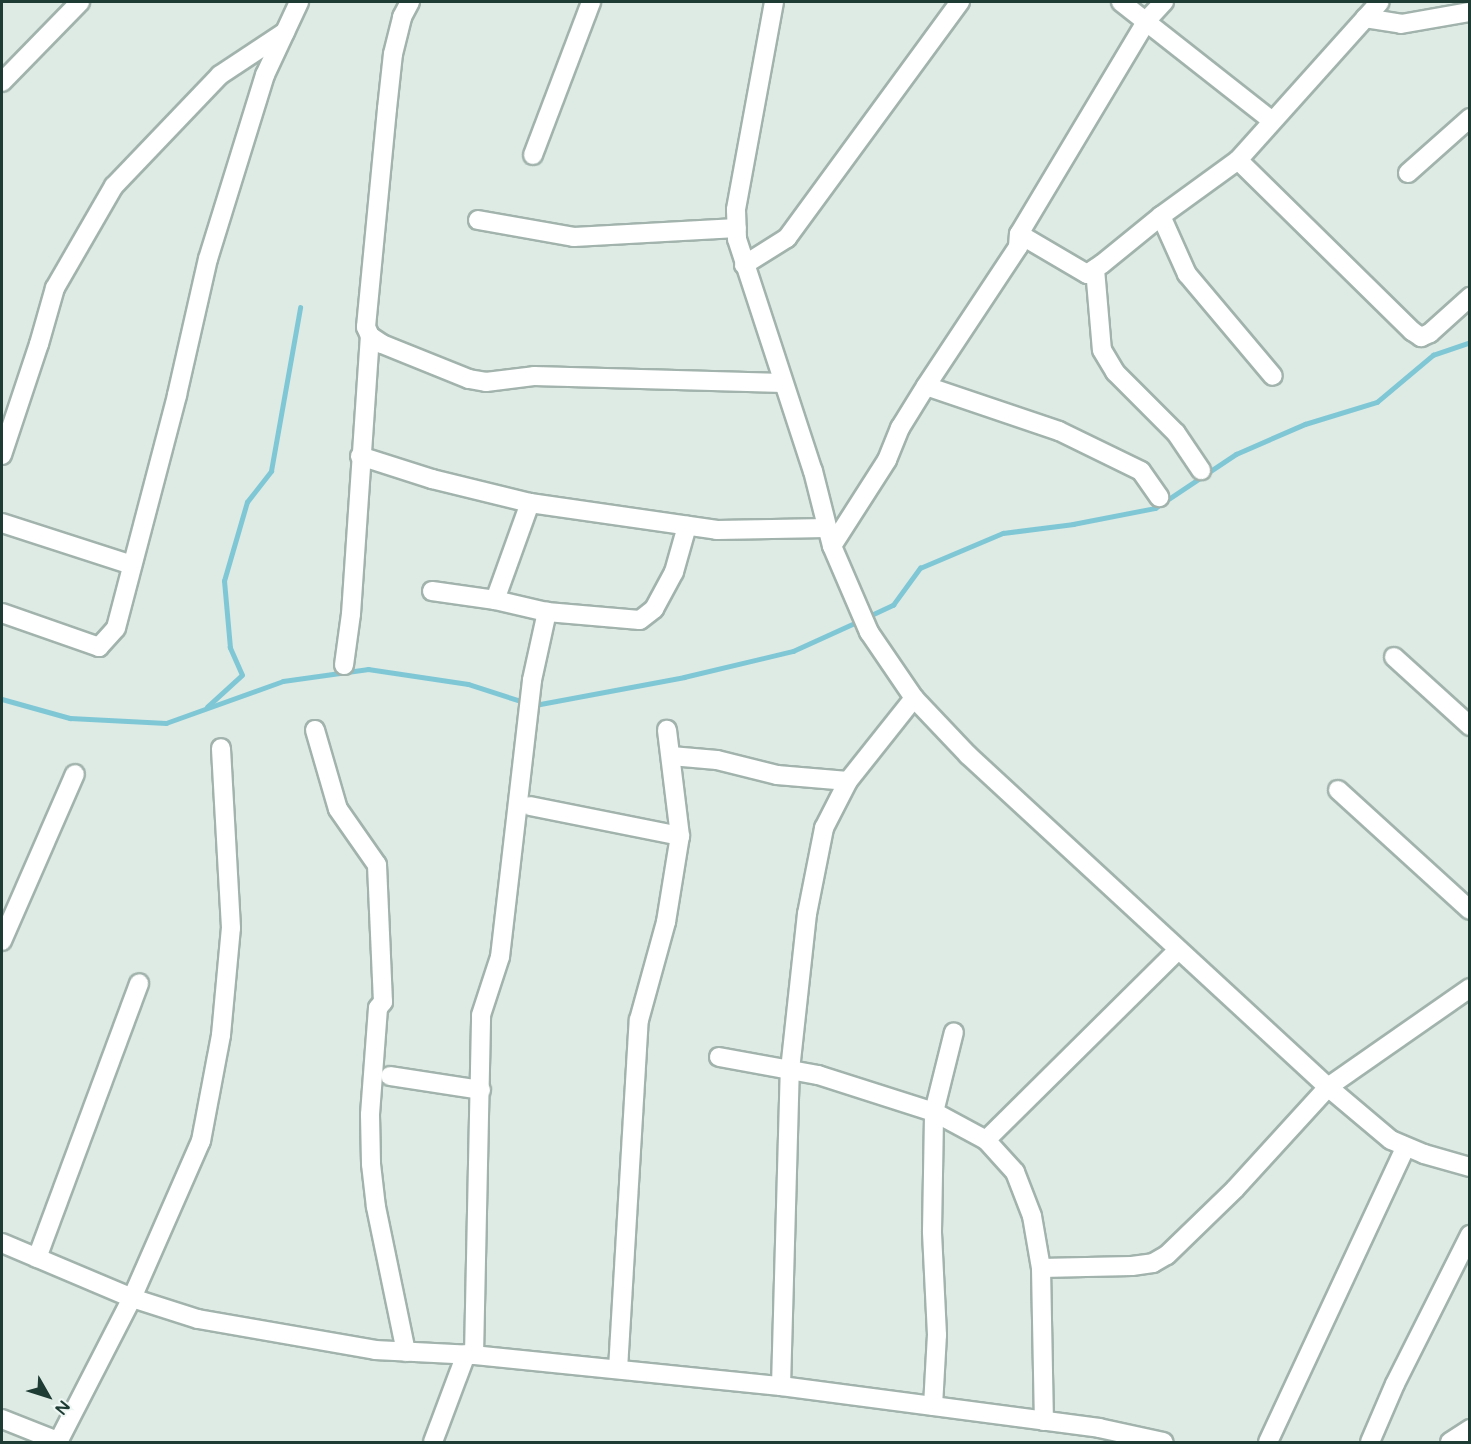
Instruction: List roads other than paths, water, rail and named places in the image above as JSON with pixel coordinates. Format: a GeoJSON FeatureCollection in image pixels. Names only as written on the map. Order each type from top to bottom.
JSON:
{"type":"FeatureCollection","features":[{"type":"Feature","properties":{"kind":"street"},"geometry":{"type":"LineString","coordinates":[[2,82],[80,2]]}},
{"type":"Feature","properties":{"kind":"street"},"geometry":{"type":"LineString","coordinates":[[2,613],[99,647],[116,628],[208,259],[265,75],[300,2]]}},
{"type":"Feature","properties":{"kind":"street"},"geometry":{"type":"LineString","coordinates":[[344,665],[351,614],[370,336],[366,327],[393,54],[402,17],[410,2]]}},
{"type":"Feature","properties":{"kind":"street"},"geometry":{"type":"LineString","coordinates":[[533,155],[591,2]]}},
{"type":"Feature","properties":{"kind":"street"},"geometry":{"type":"LineString","coordinates":[[774,2],[744,159],[736,210],[737,228],[744,265],[813,471],[832,546],[850,593],[869,632],[914,698],[968,755],[1328,1087],[1391,1140],[1405,1148],[1470,1167]]}},
{"type":"Feature","properties":{"kind":"street"},"geometry":{"type":"LineString","coordinates":[[744,265],[787,238],[960,2]]}},
{"type":"Feature","properties":{"kind":"street"},"geometry":{"type":"LineString","coordinates":[[1120,2],[1147,20],[1272,121]]}},
{"type":"Feature","properties":{"kind":"street"},"geometry":{"type":"LineString","coordinates":[[832,546],[887,460],[900,428],[926,386],[1018,246],[1019,234],[1147,20],[1164,2]]}},
{"type":"Feature","properties":{"kind":"street"},"geometry":{"type":"LineString","coordinates":[[1019,234],[1087,274],[1095,269],[1161,216],[1238,160],[1380,2]]}},
{"type":"Feature","properties":{"kind":"street"},"geometry":{"type":"LineString","coordinates":[[1466,2],[1470,5]]}},
{"type":"Feature","properties":{"kind":"street"},"geometry":{"type":"LineString","coordinates":[[1365,18],[1401,24],[1470,12]]}},
{"type":"Feature","properties":{"kind":"street"},"geometry":{"type":"LineString","coordinates":[[2,455],[55,288],[114,186],[220,75],[285,32]]}},
{"type":"Feature","properties":{"kind":"street"},"geometry":{"type":"LineString","coordinates":[[1408,173],[1470,118]]}},
{"type":"Feature","properties":{"kind":"street"},"geometry":{"type":"LineString","coordinates":[[1238,160],[1388,308],[1422,337],[1430,333],[1470,297]]}},
{"type":"Feature","properties":{"kind":"street"},"geometry":{"type":"LineString","coordinates":[[1161,216],[1187,274],[1273,376]]}},
{"type":"Feature","properties":{"kind":"street"},"geometry":{"type":"LineString","coordinates":[[478,220],[574,237],[737,228]]}},
{"type":"Feature","properties":{"kind":"street"},"geometry":{"type":"LineString","coordinates":[[1095,269],[1102,350],[1115,372],[1176,432],[1201,470]]}},
{"type":"Feature","properties":{"kind":"street"},"geometry":{"type":"LineString","coordinates":[[370,336],[382,344],[470,379],[486,382],[534,376],[783,383]]}},
{"type":"Feature","properties":{"kind":"street"},"geometry":{"type":"LineString","coordinates":[[926,386],[1059,431],[1141,471],[1159,497]]}},
{"type":"Feature","properties":{"kind":"street"},"geometry":{"type":"LineString","coordinates":[[360,456],[432,479],[530,503],[717,530],[827,528]]}},
{"type":"Feature","properties":{"kind":"street"},"geometry":{"type":"LineString","coordinates":[[495,600],[530,503]]}},
{"type":"Feature","properties":{"kind":"street"},"geometry":{"type":"LineString","coordinates":[[2,523],[132,565]]}},
{"type":"Feature","properties":{"kind":"street"},"geometry":{"type":"LineString","coordinates":[[432,591],[495,600],[547,612],[640,620],[654,609],[674,572],[687,526]]}},
{"type":"Feature","properties":{"kind":"street"},"geometry":{"type":"LineString","coordinates":[[437,1442],[470,1354],[481,1090],[481,1015],[500,957],[532,680],[547,612]]}},
{"type":"Feature","properties":{"kind":"street"},"geometry":{"type":"LineString","coordinates":[[1394,657],[1470,726]]}},
{"type":"Feature","properties":{"kind":"street"},"geometry":{"type":"LineString","coordinates":[[781,1386],[790,1070],[809,903],[824,828],[848,781],[914,698]]}},
{"type":"Feature","properties":{"kind":"street"},"geometry":{"type":"LineString","coordinates":[[315,729],[338,809],[377,865],[383,1002],[378,1008],[370,1115],[371,1164],[376,1207],[406,1352]]}},
{"type":"Feature","properties":{"kind":"street"},"geometry":{"type":"LineString","coordinates":[[618,1368],[639,1020],[666,922],[680,836],[667,730]]}},
{"type":"Feature","properties":{"kind":"street"},"geometry":{"type":"LineString","coordinates":[[2,1419],[59,1442],[132,1298],[201,1141],[221,1035],[231,928],[221,748]]}},
{"type":"Feature","properties":{"kind":"street"},"geometry":{"type":"LineString","coordinates":[[671,756],[717,760],[777,775],[848,781]]}},
{"type":"Feature","properties":{"kind":"street"},"geometry":{"type":"LineString","coordinates":[[2,941],[75,774]]}},
{"type":"Feature","properties":{"kind":"street"},"geometry":{"type":"LineString","coordinates":[[1338,790],[1470,910]]}},
{"type":"Feature","properties":{"kind":"street"},"geometry":{"type":"LineString","coordinates":[[530,806],[680,836]]}},
{"type":"Feature","properties":{"kind":"street"},"geometry":{"type":"LineString","coordinates":[[986,1140],[1178,950]]}},
{"type":"Feature","properties":{"kind":"street"},"geometry":{"type":"LineString","coordinates":[[37,1258],[139,983]]}},
{"type":"Feature","properties":{"kind":"street"},"geometry":{"type":"LineString","coordinates":[[1041,1268],[1132,1266],[1153,1263],[1167,1255],[1235,1189],[1328,1087],[1470,988]]}},
{"type":"Feature","properties":{"kind":"street"},"geometry":{"type":"LineString","coordinates":[[933,1406],[937,1335],[932,1232],[934,1112],[954,1032]]}},
{"type":"Feature","properties":{"kind":"street"},"geometry":{"type":"LineString","coordinates":[[719,1057],[818,1075],[934,1112],[986,1140],[1015,1172],[1032,1216],[1041,1268],[1044,1421]]}},
{"type":"Feature","properties":{"kind":"street"},"geometry":{"type":"LineString","coordinates":[[390,1076],[481,1090]]}},
{"type":"Feature","properties":{"kind":"street"},"geometry":{"type":"LineString","coordinates":[[1268,1443],[1405,1148]]}},
{"type":"Feature","properties":{"kind":"street"},"geometry":{"type":"LineString","coordinates":[[1370,1443],[1395,1384],[1470,1234]]}},
{"type":"Feature","properties":{"kind":"street"},"geometry":{"type":"LineString","coordinates":[[2,1243],[132,1298],[198,1319],[375,1350],[470,1354],[781,1386],[1099,1428],[1163,1443]]}},
{"type":"Feature","properties":{"kind":"street"},"geometry":{"type":"LineString","coordinates":[[1450,1443],[1470,1429]]}},
{"type":"Feature","properties":{"kind":"waterway"},"geometry":{"type":"LineString","coordinates":[[207,707],[242,675],[230,648],[224,581],[247,502],[271,471],[300,308]]}},
{"type":"Feature","properties":{"kind":"waterway"},"geometry":{"type":"LineString","coordinates":[[867,617],[893,605],[920,568],[1003,533],[1073,524],[1155,508],[1236,454],[1305,424],[1377,402],[1433,355],[1470,342]]}},
{"type":"Feature","properties":{"kind":"waterway"},"geometry":{"type":"LineString","coordinates":[[535,705],[684,677],[793,651],[859,621]]}},
{"type":"Feature","properties":{"kind":"waterway"},"geometry":{"type":"LineString","coordinates":[[2,699],[70,718],[166,723],[283,681],[368,669],[468,684],[524,702]]}}]}
